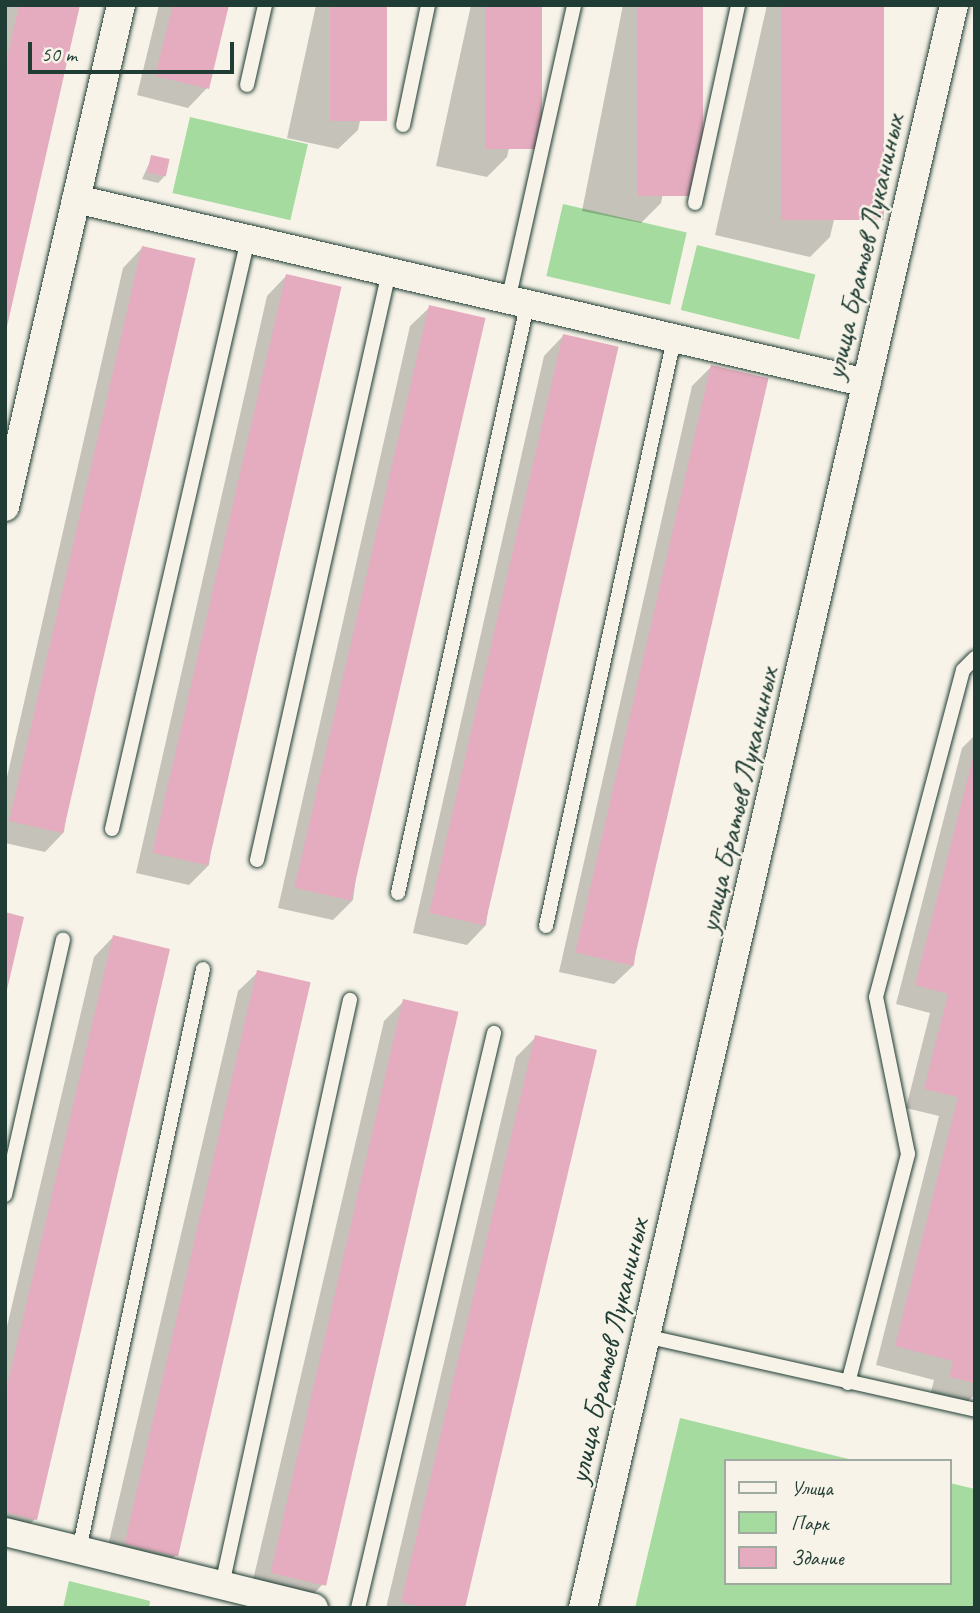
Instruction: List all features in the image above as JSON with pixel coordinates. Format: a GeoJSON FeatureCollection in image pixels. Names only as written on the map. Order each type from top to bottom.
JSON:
{"type":"FeatureCollection","features":[{"type":"Feature","properties":{"kind":"street"},"geometry":{"type":"LineString","coordinates":[[5,507],[121,5]]}},
{"type":"Feature","properties":{"kind":"street","name":"улица Братьев Луканиных"},"geometry":{"type":"LineString","coordinates":[[583,1608],[954,5]]}},
{"type":"Feature","properties":{"kind":"street"},"geometry":{"type":"LineString","coordinates":[[76,199],[867,383]]}},
{"type":"Feature","properties":{"kind":"street"},"geometry":{"type":"LineString","coordinates":[[5,1532],[314,1608]]}},
{"type":"Feature","properties":{"kind":"lane"},"geometry":{"type":"LineString","coordinates":[[247,85],[265,5]]}},
{"type":"Feature","properties":{"kind":"lane"},"geometry":{"type":"LineString","coordinates":[[403,125],[428,5]]}},
{"type":"Feature","properties":{"kind":"lane"},"geometry":{"type":"LineString","coordinates":[[398,893],[518,303],[574,5]]}},
{"type":"Feature","properties":{"kind":"lane"},"geometry":{"type":"LineString","coordinates":[[695,203],[738,5]]}},
{"type":"Feature","properties":{"kind":"lane"},"geometry":{"type":"LineString","coordinates":[[112,829],[248,239]]}},
{"type":"Feature","properties":{"kind":"lane"},"geometry":{"type":"LineString","coordinates":[[257,860],[389,272]]}},
{"type":"Feature","properties":{"kind":"lane"},"geometry":{"type":"LineString","coordinates":[[546,926],[674,339]]}},
{"type":"Feature","properties":{"kind":"lane"},"geometry":{"type":"LineString","coordinates":[[848,1382],[908,1154],[876,997],[963,670],[975,658]]}},
{"type":"Feature","properties":{"kind":"lane"},"geometry":{"type":"LineString","coordinates":[[5,1195],[63,939]]}},
{"type":"Feature","properties":{"kind":"lane"},"geometry":{"type":"LineString","coordinates":[[79,1550],[203,969]]}},
{"type":"Feature","properties":{"kind":"lane"},"geometry":{"type":"LineString","coordinates":[[222,1585],[350,1000]]}},
{"type":"Feature","properties":{"kind":"lane"},"geometry":{"type":"LineString","coordinates":[[358,1608],[495,1033]]}},
{"type":"Feature","properties":{"kind":"lane"},"geometry":{"type":"LineString","coordinates":[[645,1336],[975,1410]]}},
{"type":"Feature","properties":{"kind":"green space"},"geometry":{"type":"Polygon","coordinates":[[[190,117],[308,144],[290,220],[172,193],[190,117]]]}},
{"type":"Feature","properties":{"kind":"green space"},"geometry":{"type":"Polygon","coordinates":[[[563,204],[687,233],[670,305],[546,276],[563,204]]]}},
{"type":"Feature","properties":{"kind":"green space"},"geometry":{"type":"Polygon","coordinates":[[[697,245],[815,275],[799,340],[681,310],[697,245]]]}},
{"type":"Feature","properties":{"kind":"green space"},"geometry":{"type":"Polygon","coordinates":[[[680,1418],[849,1459],[724,1459],[724,1585],[952,1585],[952,1483],[975,1489],[975,1608],[635,1608],[680,1418]]]}},
{"type":"Feature","properties":{"kind":"green space"},"geometry":{"type":"Polygon","coordinates":[[[69,1581],[150,1601],[149,1608],[63,1608],[69,1581]]]}},
{"type":"Feature","properties":{"kind":"building"},"geometry":{"type":"Polygon","coordinates":[[[19,5],[80,5],[6,331],[5,67],[19,5]]]}},
{"type":"Feature","properties":{"kind":"building"},"geometry":{"type":"Polygon","coordinates":[[[173,5],[229,5],[209,89],[155,76],[173,5]]]}},
{"type":"Feature","properties":{"kind":"building"},"geometry":{"type":"Polygon","coordinates":[[[330,5],[387,5],[387,121],[330,121],[330,5]]]}},
{"type":"Feature","properties":{"kind":"building"},"geometry":{"type":"Polygon","coordinates":[[[485,5],[542,5],[542,149],[485,149],[485,5]]]}},
{"type":"Feature","properties":{"kind":"building"},"geometry":{"type":"Polygon","coordinates":[[[638,5],[703,5],[703,196],[638,196],[638,5]]]}},
{"type":"Feature","properties":{"kind":"building"},"geometry":{"type":"Polygon","coordinates":[[[781,5],[884,5],[884,220],[781,220],[781,5]]]}},
{"type":"Feature","properties":{"kind":"building"},"geometry":{"type":"Polygon","coordinates":[[[151,155],[170,159],[166,177],[147,173],[151,155]]]}},
{"type":"Feature","properties":{"kind":"building"},"geometry":{"type":"Polygon","coordinates":[[[142,246],[196,258],[63,833],[9,821],[142,246]]]}},
{"type":"Feature","properties":{"kind":"building"},"geometry":{"type":"Polygon","coordinates":[[[286,274],[342,287],[208,866],[152,853],[286,274]]]}},
{"type":"Feature","properties":{"kind":"building"},"geometry":{"type":"Polygon","coordinates":[[[429,305],[486,318],[351,901],[294,888],[429,305]]]}},
{"type":"Feature","properties":{"kind":"building"},"geometry":{"type":"Polygon","coordinates":[[[563,334],[619,347],[485,926],[429,913],[563,334]]]}},
{"type":"Feature","properties":{"kind":"building"},"geometry":{"type":"Polygon","coordinates":[[[711,365],[768,378],[633,966],[575,953],[711,365]]]}},
{"type":"Feature","properties":{"kind":"building"},"geometry":{"type":"Polygon","coordinates":[[[974,754],[975,1383],[949,1377],[953,1361],[895,1346],[958,1097],[924,1089],[948,994],[915,985],[974,754]]]}},
{"type":"Feature","properties":{"kind":"building"},"geometry":{"type":"Polygon","coordinates":[[[5,912],[24,917],[6,994],[5,994],[5,912]]]}},
{"type":"Feature","properties":{"kind":"building"},"geometry":{"type":"Polygon","coordinates":[[[113,935],[170,949],[37,1520],[5,1512],[5,1395],[113,935]]]}},
{"type":"Feature","properties":{"kind":"building"},"geometry":{"type":"Polygon","coordinates":[[[257,970],[311,982],[178,1556],[125,1544],[257,970]]]}},
{"type":"Feature","properties":{"kind":"building"},"geometry":{"type":"Polygon","coordinates":[[[403,999],[459,1012],[326,1586],[271,1573],[403,999]]]}},
{"type":"Feature","properties":{"kind":"building"},"geometry":{"type":"Polygon","coordinates":[[[535,1035],[597,1050],[465,1608],[426,1608],[401,1602],[535,1035]]]}}]}
